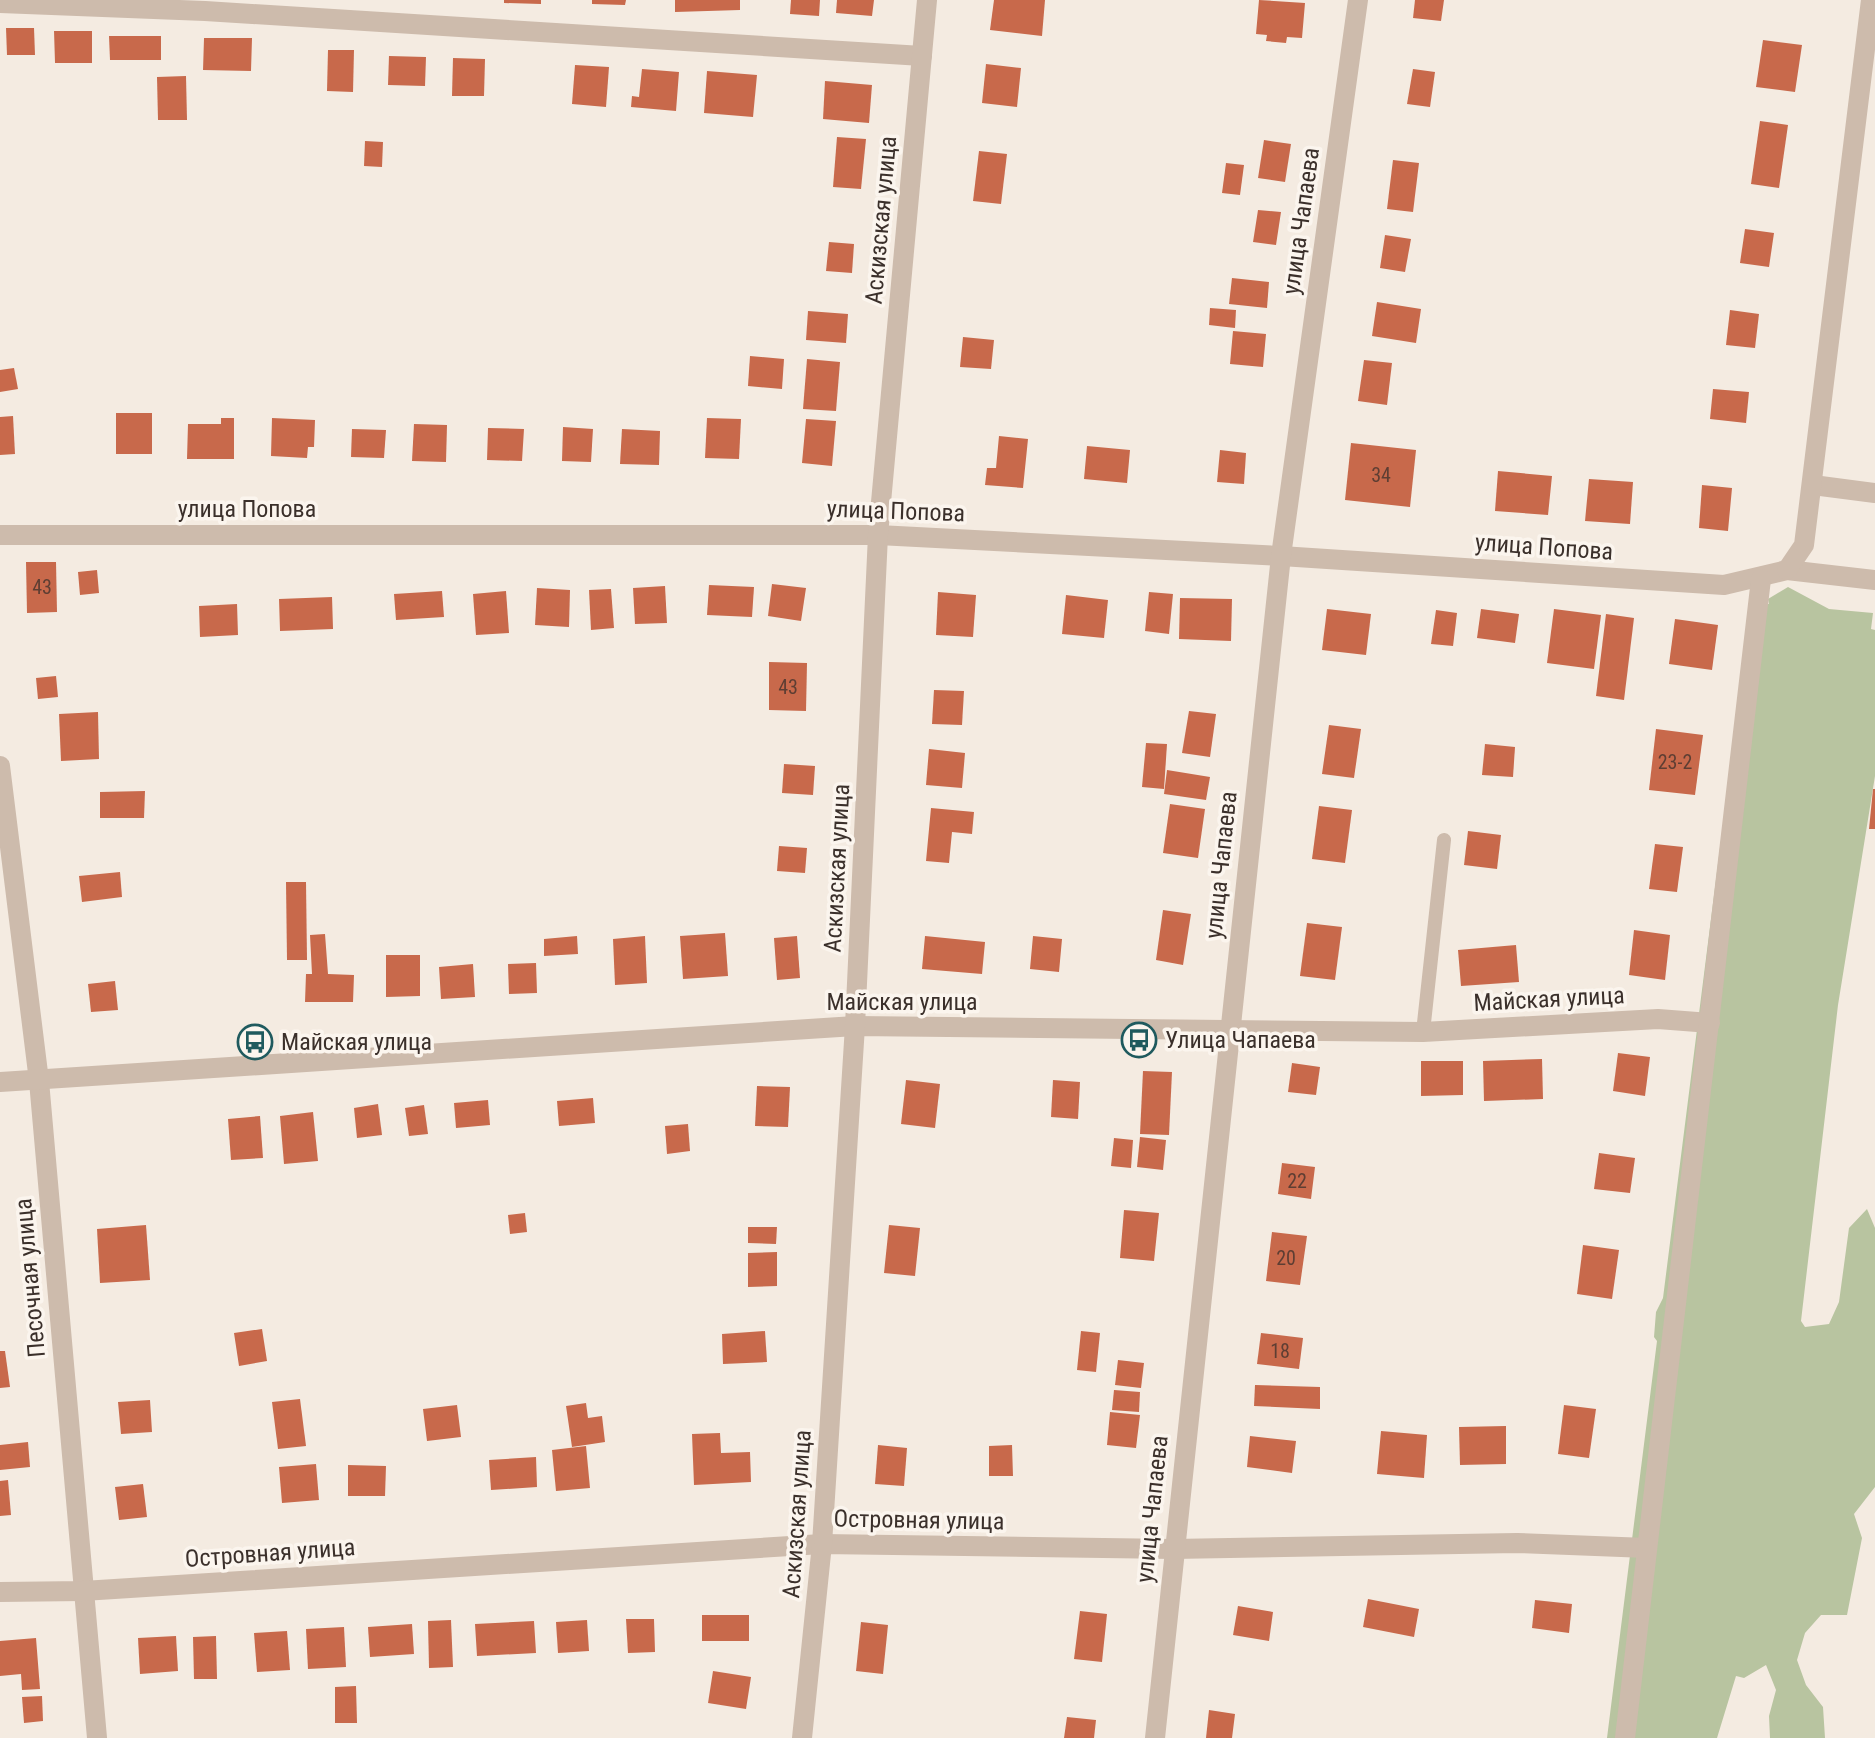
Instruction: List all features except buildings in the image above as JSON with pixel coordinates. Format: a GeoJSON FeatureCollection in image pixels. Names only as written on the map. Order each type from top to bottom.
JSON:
{"type":"FeatureCollection","features":[{"type":"Feature","properties":{"kind":"street","name":"Аскизская улица"},"geometry":{"type":"LineString","coordinates":[[802,1738],[822,1544],[855,1026],[878,535],[927,0]]}},
{"type":"Feature","properties":{"kind":"street","name":"улица Чапаева"},"geometry":{"type":"LineString","coordinates":[[1155,1738],[1281,556],[1358,0]]}},
{"type":"Feature","properties":{"kind":"street"},"geometry":{"type":"LineString","coordinates":[[1871,0],[1813,485],[1804,545],[1787,570],[1875,580]]}},
{"type":"Feature","properties":{"kind":"street"},"geometry":{"type":"LineString","coordinates":[[0,3],[204,5],[922,56]]}},
{"type":"Feature","properties":{"kind":"street"},"geometry":{"type":"LineString","coordinates":[[1813,485],[1875,493]]}},
{"type":"Feature","properties":{"kind":"street","name":"улица Попова"},"geometry":{"type":"LineString","coordinates":[[0,535],[878,535],[1281,556],[1724,585],[1761,579],[1787,570]]}},
{"type":"Feature","properties":{"kind":"street"},"geometry":{"type":"LineString","coordinates":[[1625,1738],[1761,579]]}},
{"type":"Feature","properties":{"kind":"street","name":"Песочная улица"},"geometry":{"type":"LineString","coordinates":[[0,766],[6,875],[39,1081],[97,1738]]}},
{"type":"Feature","properties":{"kind":"street","name":"Майская улица"},"geometry":{"type":"LineString","coordinates":[[0,1082],[855,1026],[1423,1032],[1658,1019],[1710,1023]]}},
{"type":"Feature","properties":{"kind":"street","name":"Островная улица"},"geometry":{"type":"LineString","coordinates":[[0,1592],[83,1591],[822,1544],[1173,1549],[1517,1543],[1647,1548]]}},
{"type":"Feature","properties":{"kind":"lane"},"geometry":{"type":"LineString","coordinates":[[1423,1032],[1444,840]]}},
{"type":"Feature","properties":{"kind":"green space"},"geometry":{"type":"Polygon","coordinates":[[[1788,587],[1829,609],[1873,613],[1871,629],[1875,630],[1875,776],[1838,1005],[1801,1321],[1805,1327],[1829,1324],[1839,1302],[1849,1228],[1867,1209],[1875,1228],[1875,1487],[1854,1514],[1862,1538],[1847,1615],[1821,1615],[1805,1633],[1797,1660],[1806,1685],[1823,1707],[1825,1738],[1770,1738],[1769,1716],[1776,1690],[1766,1665],[1744,1678],[1736,1676],[1717,1738],[1607,1738],[1657,1341],[1654,1337],[1656,1312],[1663,1298],[1751,603],[1769,604],[1768,599],[1788,587]]]}},
{"type":"Feature","properties":{"kind":"place","name":"Улица Чапаева"},"geometry":{"type":"Point","coordinates":[1139,1040]}},
{"type":"Feature","properties":{"kind":"place","name":"Майская улица"},"geometry":{"type":"Point","coordinates":[255,1042]}}]}
